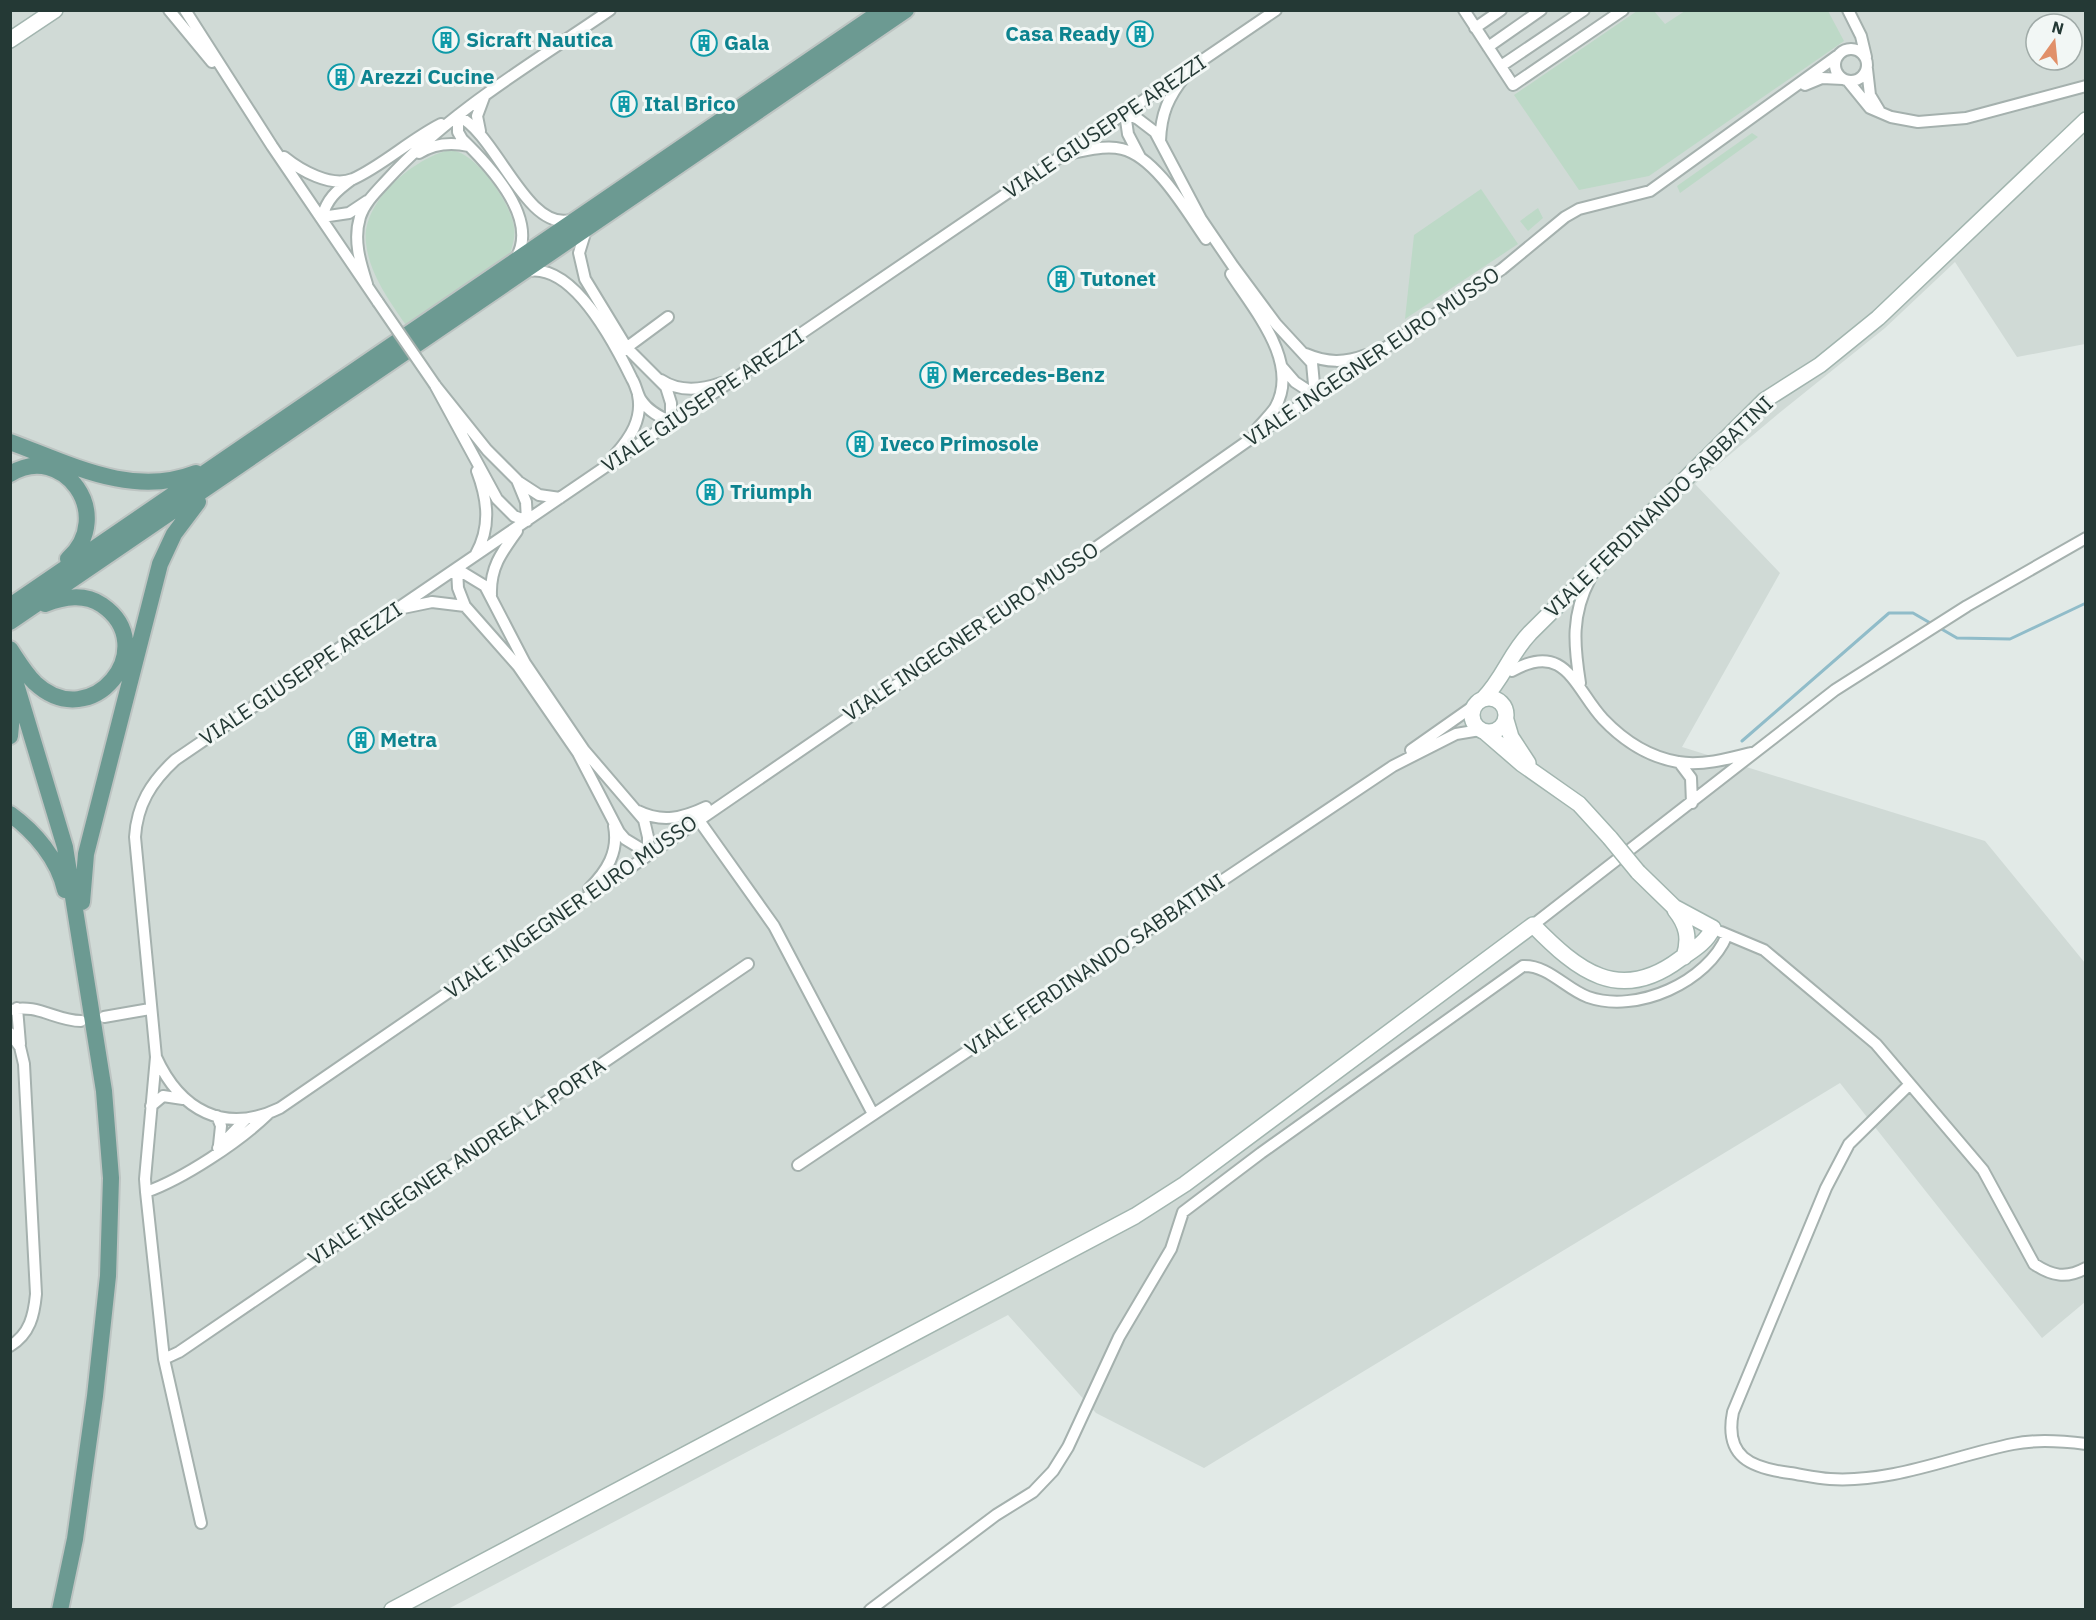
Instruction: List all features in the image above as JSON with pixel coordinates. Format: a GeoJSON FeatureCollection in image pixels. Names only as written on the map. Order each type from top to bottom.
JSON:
{"type":"FeatureCollection","features":[{"type":"Feature","properties":{"kind":"main road"},"geometry":{"type":"LineString","coordinates":[[862,33],[883,10]]}},
{"type":"Feature","properties":{"kind":"main road"},"geometry":{"type":"LineString","coordinates":[[14,614],[862,33],[906,10]]}},
{"type":"Feature","properties":{"kind":"main road"},"geometry":{"type":"LineString","coordinates":[[10,442],[97,474],[126,482],[153,483],[178,480],[258,446]]}},
{"type":"Feature","properties":{"kind":"main road"},"geometry":{"type":"LineString","coordinates":[[51,577],[258,446]]}},
{"type":"Feature","properties":{"kind":"main road"},"geometry":{"type":"LineString","coordinates":[[82,945],[86,854],[160,564],[174,534],[189,512],[202,498],[242,471],[258,446]]}},
{"type":"Feature","properties":{"kind":"main road"},"geometry":{"type":"LineString","coordinates":[[10,474],[27,467],[53,469],[68,477],[85,500],[88,524],[82,543],[14,614]]}},
{"type":"Feature","properties":{"kind":"main road"},"geometry":{"type":"LineString","coordinates":[[10,649],[34,682],[60,697],[82,698],[99,692],[112,682],[121,669],[124,657],[124,635],[112,613],[98,602],[69,597],[14,614]]}},
{"type":"Feature","properties":{"kind":"main road"},"geometry":{"type":"LineString","coordinates":[[12,669],[65,847],[82,945],[108,1130],[111,1233],[95,1396],[75,1539],[60,1610]]}},
{"type":"Feature","properties":{"kind":"main road"},"geometry":{"type":"LineString","coordinates":[[10,736],[12,669]]}},
{"type":"Feature","properties":{"kind":"main road"},"geometry":{"type":"LineString","coordinates":[[10,814],[27,826],[55,863],[82,945]]}},
{"type":"Feature","properties":{"kind":"street"},"geometry":{"type":"LineString","coordinates":[[10,39],[55,10]]}},
{"type":"Feature","properties":{"kind":"street"},"geometry":{"type":"LineString","coordinates":[[169,10],[232,85]]}},
{"type":"Feature","properties":{"kind":"street"},"geometry":{"type":"LineString","coordinates":[[186,10],[272,146],[435,385],[487,450],[517,480],[540,495],[560,498]]}},
{"type":"Feature","properties":{"kind":"street"},"geometry":{"type":"LineString","coordinates":[[368,284],[359,261],[357,240],[360,217],[370,199],[401,165],[458,116],[610,10]]}},
{"type":"Feature","properties":{"kind":"street","name":"VIALE GIUSEPPE AREZZI"},"geometry":{"type":"LineString","coordinates":[[150,1009],[135,855],[136,823],[142,803],[151,786],[175,760],[1276,10]]}},
{"type":"Feature","properties":{"kind":"street"},"geometry":{"type":"LineString","coordinates":[[1464,10],[1513,85],[1623,10]]}},
{"type":"Feature","properties":{"kind":"street"},"geometry":{"type":"LineString","coordinates":[[1475,28],[1501,10]]}},
{"type":"Feature","properties":{"kind":"street"},"geometry":{"type":"LineString","coordinates":[[1488,46],[1541,10]]}},
{"type":"Feature","properties":{"kind":"street"},"geometry":{"type":"LineString","coordinates":[[1501,66],[1584,10]]}},
{"type":"Feature","properties":{"kind":"street"},"geometry":{"type":"LineString","coordinates":[[1848,10],[1861,36],[1867,63],[1870,95],[1879,110]]}},
{"type":"Feature","properties":{"kind":"street"},"geometry":{"type":"LineString","coordinates":[[1796,88],[1847,49],[1854,34],[1854,21]]}},
{"type":"Feature","properties":{"kind":"street"},"geometry":{"type":"LineString","coordinates":[[1796,88],[1822,78],[1846,80],[1862,77],[1867,63],[1861,51],[1847,49]]}},
{"type":"Feature","properties":{"kind":"street"},"geometry":{"type":"LineString","coordinates":[[1837,56],[1836,71],[1864,103],[1891,117],[1918,122],[1966,118],[2085,86]]}},
{"type":"Feature","properties":{"kind":"street"},"geometry":{"type":"LineString","coordinates":[[1160,141],[1161,117],[1166,105],[1190,69]]}},
{"type":"Feature","properties":{"kind":"street","name":"VIALE INGEGNER EURO MUSSO"},"geometry":{"type":"LineString","coordinates":[[156,1057],[165,1077],[183,1099],[199,1110],[217,1116],[246,1118],[268,1113],[1078,560],[1383,348],[1502,269],[1564,217],[1579,208],[1650,191],[1796,88]]}},
{"type":"Feature","properties":{"kind":"street"},"geometry":{"type":"LineString","coordinates":[[482,134],[477,116],[484,96]]}},
{"type":"Feature","properties":{"kind":"street"},"geometry":{"type":"LineString","coordinates":[[1125,113],[1147,124],[1160,141],[1201,219],[1276,324],[1305,354],[1314,371],[1315,395]]}},
{"type":"Feature","properties":{"kind":"street"},"geometry":{"type":"LineString","coordinates":[[1125,113],[1128,134],[1140,157],[1184,206],[1228,270],[1265,328],[1282,367],[1295,382],[1315,395]]}},
{"type":"Feature","properties":{"kind":"street"},"geometry":{"type":"LineString","coordinates":[[458,116],[472,124],[482,134],[505,169],[545,217],[554,222],[585,223],[580,245],[580,268],[623,350],[646,406],[671,422]]}},
{"type":"Feature","properties":{"kind":"street"},"geometry":{"type":"LineString","coordinates":[[458,116],[458,132],[500,180],[516,208],[522,243],[517,269],[545,271],[566,282],[623,350],[668,385],[692,389],[709,387],[735,378]]}},
{"type":"Feature","properties":{"kind":"street"},"geometry":{"type":"LineString","coordinates":[[322,218],[326,204],[336,191],[425,132],[458,116]]}},
{"type":"Feature","properties":{"kind":"street","name":"VIALE FERDINANDO SABBATINI"},"geometry":{"type":"LineString","coordinates":[[1530,633],[1765,400],[1820,365],[1878,318],[2085,120]]}},
{"type":"Feature","properties":{"kind":"street"},"geometry":{"type":"LineString","coordinates":[[401,165],[438,144],[451,143],[469,146]]}},
{"type":"Feature","properties":{"kind":"street"},"geometry":{"type":"LineString","coordinates":[[272,146],[308,174],[324,179],[351,180]]}},
{"type":"Feature","properties":{"kind":"street"},"geometry":{"type":"LineString","coordinates":[[1066,154],[1107,147],[1122,149],[1140,157]]}},
{"type":"Feature","properties":{"kind":"street"},"geometry":{"type":"LineString","coordinates":[[322,218],[349,213],[370,199]]}},
{"type":"Feature","properties":{"kind":"street"},"geometry":{"type":"LineString","coordinates":[[623,350],[668,317]]}},
{"type":"Feature","properties":{"kind":"street"},"geometry":{"type":"LineString","coordinates":[[1305,354],[1320,360],[1337,362],[1352,360],[1383,348]]}},
{"type":"Feature","properties":{"kind":"street"},"geometry":{"type":"LineString","coordinates":[[1249,440],[1275,408],[1283,382],[1282,367]]}},
{"type":"Feature","properties":{"kind":"street"},"geometry":{"type":"LineString","coordinates":[[657,378],[670,395],[671,422]]}},
{"type":"Feature","properties":{"kind":"street"},"geometry":{"type":"LineString","coordinates":[[435,385],[480,481],[487,514],[484,540],[475,557]]}},
{"type":"Feature","properties":{"kind":"street"},"geometry":{"type":"LineString","coordinates":[[602,469],[630,438],[638,414],[638,391]]}},
{"type":"Feature","properties":{"kind":"street"},"geometry":{"type":"LineString","coordinates":[[456,427],[497,499],[524,523]]}},
{"type":"Feature","properties":{"kind":"street"},"geometry":{"type":"LineString","coordinates":[[491,596],[490,580],[496,561],[524,523],[524,495],[517,480]]}},
{"type":"Feature","properties":{"kind":"street"},"geometry":{"type":"LineString","coordinates":[[392,1610],[1135,1216],[1194,1177],[1533,925],[1834,690],[1967,606],[2085,538]]}},
{"type":"Feature","properties":{"kind":"street"},"geometry":{"type":"LineString","coordinates":[[1581,686],[1574,629],[1584,591],[1596,566]]}},
{"type":"Feature","properties":{"kind":"street"},"geometry":{"type":"LineString","coordinates":[[457,569],[477,579],[491,596],[507,633],[531,673],[584,750],[636,810],[646,828],[648,853],[625,839],[578,753],[500,644],[465,606],[458,588],[457,569]]}},
{"type":"Feature","properties":{"kind":"street"},"geometry":{"type":"LineString","coordinates":[[394,610],[432,602],[465,606]]}},
{"type":"Feature","properties":{"kind":"street"},"geometry":{"type":"LineString","coordinates":[[1393,766],[1456,734],[1498,730],[1506,717],[1507,690],[1512,671],[1530,633]]}},
{"type":"Feature","properties":{"kind":"street"},"geometry":{"type":"LineString","coordinates":[[1393,766],[1412,749],[1479,702],[1499,681],[1514,649],[1530,633]]}},
{"type":"Feature","properties":{"kind":"street"},"geometry":{"type":"LineString","coordinates":[[1512,671],[1542,661],[1558,666],[1573,676],[1590,702],[1614,730],[1644,750],[1679,762],[1720,761],[1756,752]]}},
{"type":"Feature","properties":{"kind":"street"},"geometry":{"type":"LineString","coordinates":[[1479,702],[1498,700],[1506,717],[1511,737],[1534,773]]}},
{"type":"Feature","properties":{"kind":"street"},"geometry":{"type":"LineString","coordinates":[[1479,702],[1472,718],[1482,731],[1534,773],[1579,804],[1638,872],[1674,908],[1686,925],[1688,940],[1684,957]]}},
{"type":"Feature","properties":{"kind":"street"},"geometry":{"type":"LineString","coordinates":[[1679,762],[1691,778],[1692,803]]}},
{"type":"Feature","properties":{"kind":"street","name":"VIALE FERDINANDO SABBATINI"},"geometry":{"type":"LineString","coordinates":[[798,1165],[1393,766]]}},
{"type":"Feature","properties":{"kind":"street"},"geometry":{"type":"LineString","coordinates":[[636,810],[658,819],[687,817],[739,792]]}},
{"type":"Feature","properties":{"kind":"street"},"geometry":{"type":"LineString","coordinates":[[567,910],[610,864],[616,839],[613,819]]}},
{"type":"Feature","properties":{"kind":"street"},"geometry":{"type":"LineString","coordinates":[[698,819],[774,926],[873,1114]]}},
{"type":"Feature","properties":{"kind":"street"},"geometry":{"type":"LineString","coordinates":[[1674,908],[1764,950],[1867,1036],[1911,1083],[1983,1170],[2034,1264],[2049,1274],[2062,1276],[2085,1268]]}},
{"type":"Feature","properties":{"kind":"street"},"geometry":{"type":"LineString","coordinates":[[1533,925],[1576,966],[1608,979],[1631,979],[1653,975],[1684,957],[1709,938],[1716,929]]}},
{"type":"Feature","properties":{"kind":"street"},"geometry":{"type":"LineString","coordinates":[[1688,940],[1697,927],[1716,929]]}},
{"type":"Feature","properties":{"kind":"street"},"geometry":{"type":"LineString","coordinates":[[870,1610],[996,1515],[1032,1492],[1053,1471],[1083,1418],[1119,1337],[1172,1249],[1184,1212],[1270,1146],[1523,966],[1542,969],[1572,990],[1593,998],[1635,1002],[1662,993],[1685,981],[1720,952],[1716,929]]}},
{"type":"Feature","properties":{"kind":"street","name":"VIALE INGEGNER ANDREA LA PORTA"},"geometry":{"type":"LineString","coordinates":[[164,1359],[179,1352],[748,964]]}},
{"type":"Feature","properties":{"kind":"street"},"geometry":{"type":"LineString","coordinates":[[10,1346],[22,1338],[31,1323],[36,1294],[24,1064],[14,1009],[28,1007],[67,1021],[81,1022]]}},
{"type":"Feature","properties":{"kind":"street"},"geometry":{"type":"LineString","coordinates":[[104,1017],[150,1009],[156,1057],[146,1192],[164,1359],[201,1523]]}},
{"type":"Feature","properties":{"kind":"street"},"geometry":{"type":"LineString","coordinates":[[10,1033],[20,1047]]}},
{"type":"Feature","properties":{"kind":"street"},"geometry":{"type":"LineString","coordinates":[[1911,1083],[1849,1144],[1831,1179],[1733,1412],[1730,1428],[1733,1444],[1748,1463],[1764,1470],[1832,1479],[1876,1476],[2014,1443],[2041,1440],[2085,1444]]}},
{"type":"Feature","properties":{"kind":"street"},"geometry":{"type":"LineString","coordinates":[[151,1106],[163,1096],[183,1099]]}},
{"type":"Feature","properties":{"kind":"street"},"geometry":{"type":"LineString","coordinates":[[146,1192],[167,1185],[248,1132],[268,1113]]}},
{"type":"Feature","properties":{"kind":"street"},"geometry":{"type":"LineString","coordinates":[[217,1116],[221,1126],[219,1146]]}},
{"type":"Feature","properties":{"kind":"street"},"geometry":{"type":"LineString","coordinates":[[246,1118],[248,1132]]}},
{"type":"Feature","properties":{"kind":"street"},"geometry":{"type":"LineString","coordinates":[[210,1157],[246,1118]]}},
{"type":"Feature","properties":{"kind":"shaded area"},"geometry":{"type":"Polygon","coordinates":[[[11,11],[2085,11],[2085,344],[2017,357],[1955,262],[1885,328],[1695,484],[1780,573],[1682,747],[1985,841],[2085,963],[2085,1302],[2042,1338],[1840,1083],[1204,1468],[1096,1413],[1008,1315],[448,1609],[11,1610],[11,11]]]}},
{"type":"Feature","properties":{"kind":"green space"},"geometry":{"type":"Polygon","coordinates":[[[1637,11],[1654,11],[1665,24],[1685,11],[1828,11],[1844,41],[1649,176],[1579,190],[1514,95],[1637,11]]]}},
{"type":"Feature","properties":{"kind":"green space"},"geometry":{"type":"Polygon","coordinates":[[[1752,133],[1758,137],[1680,193],[1677,186],[1752,133]]]}},
{"type":"Feature","properties":{"kind":"green space"},"geometry":{"type":"Polygon","coordinates":[[[449,150],[459,152],[470,159],[499,192],[511,217],[514,230],[513,245],[510,255],[406,325],[381,287],[371,265],[366,243],[367,228],[372,212],[392,184],[420,163],[449,150]]]}},
{"type":"Feature","properties":{"kind":"green space"},"geometry":{"type":"Polygon","coordinates":[[[1481,189],[1518,244],[1405,319],[1414,235],[1481,189]]]}},
{"type":"Feature","properties":{"kind":"green space"},"geometry":{"type":"Polygon","coordinates":[[[1538,208],[1543,218],[1528,231],[1520,221],[1538,208]]]}},
{"type":"Feature","properties":{"kind":"waterway"},"geometry":{"type":"LineString","coordinates":[[1938,627],[1957,638],[2010,639],[2086,603]]}},
{"type":"Feature","properties":{"kind":"waterway"},"geometry":{"type":"LineString","coordinates":[[1742,741],[1889,613],[1913,613],[1932,624]]}},
{"type":"Feature","properties":{"kind":"place","name":"Casa Ready"},"geometry":{"type":"Point","coordinates":[1140,34]}},
{"type":"Feature","properties":{"kind":"place","name":"Sicraft Nautica"},"geometry":{"type":"Point","coordinates":[446,40]}},
{"type":"Feature","properties":{"kind":"place","name":"Gala"},"geometry":{"type":"Point","coordinates":[704,43]}},
{"type":"Feature","properties":{"kind":"place","name":"Arezzi Cucine"},"geometry":{"type":"Point","coordinates":[341,77]}},
{"type":"Feature","properties":{"kind":"place","name":"Ital Brico"},"geometry":{"type":"Point","coordinates":[624,104]}},
{"type":"Feature","properties":{"kind":"place","name":"Tutonet"},"geometry":{"type":"Point","coordinates":[1061,279]}},
{"type":"Feature","properties":{"kind":"place","name":"Mercedes-Benz"},"geometry":{"type":"Point","coordinates":[933,375]}},
{"type":"Feature","properties":{"kind":"place","name":"Iveco Primosole"},"geometry":{"type":"Point","coordinates":[860,444]}},
{"type":"Feature","properties":{"kind":"place","name":"Triumph"},"geometry":{"type":"Point","coordinates":[710,492]}},
{"type":"Feature","properties":{"kind":"place","name":"Metra"},"geometry":{"type":"Point","coordinates":[361,740]}}]}
